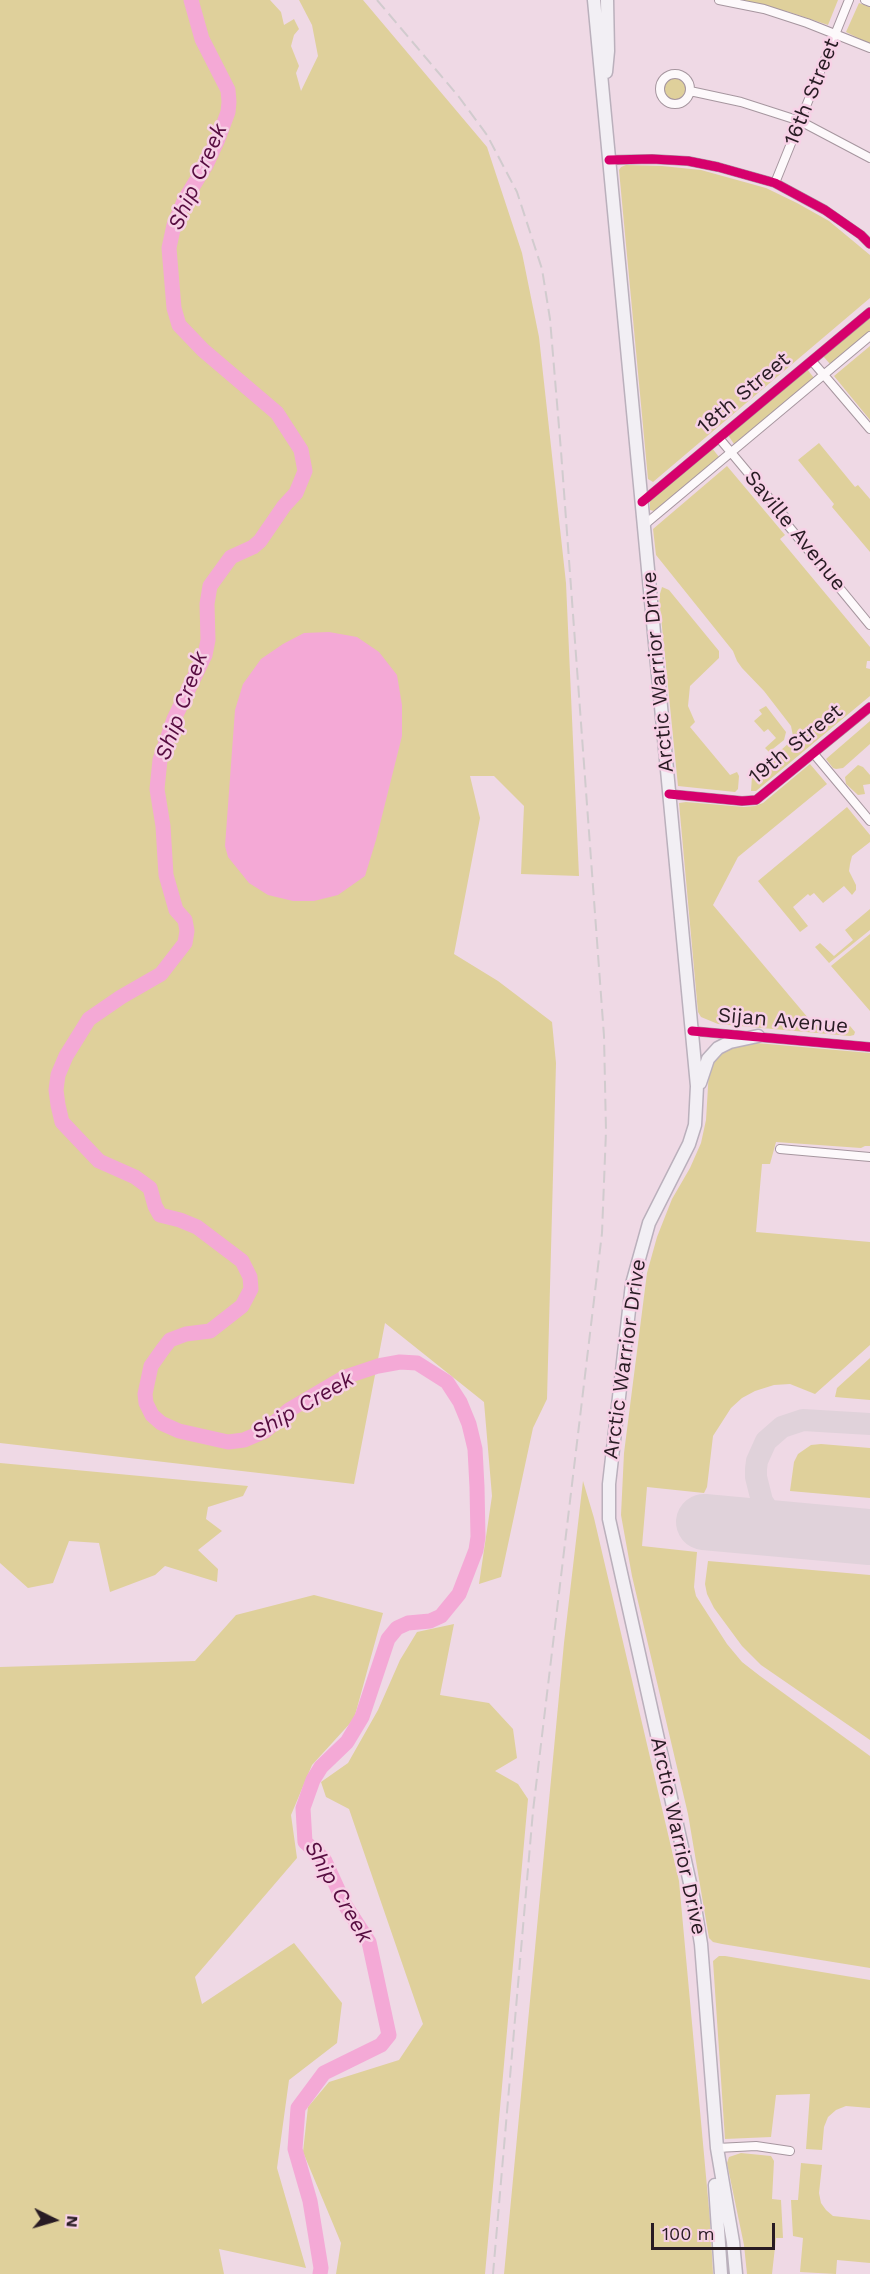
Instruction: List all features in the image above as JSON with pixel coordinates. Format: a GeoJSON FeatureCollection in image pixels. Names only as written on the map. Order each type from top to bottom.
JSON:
{"type":"FeatureCollection","features":[{"type":"Feature","properties":{"kind":"main road"},"geometry":{"type":"LineString","coordinates":[[585,0],[593,53],[601,76]]}},
{"type":"Feature","properties":{"kind":"main road","name":"Arctic Warrior Drive"},"geometry":{"type":"LineString","coordinates":[[594,0],[697,1099],[695,1125],[689,1144],[658,1202],[637,1260],[608,1504],[611,1535],[621,1568],[694,1901],[700,1944],[717,2148],[733,2242],[736,2274]]}},
{"type":"Feature","properties":{"kind":"main road"},"geometry":{"type":"LineString","coordinates":[[603,97],[608,51],[607,0]]}},
{"type":"Feature","properties":{"kind":"main road"},"geometry":{"type":"LineString","coordinates":[[697,1099],[708,1059],[718,1048],[730,1041],[758,1036]]}},
{"type":"Feature","properties":{"kind":"main road","name":"Arctic Warrior Drive"},"geometry":{"type":"LineString","coordinates":[[717,2148],[715,2186],[721,2274]]}},
{"type":"Feature","properties":{"kind":"street"},"geometry":{"type":"LineString","coordinates":[[719,0],[764,9],[836,33],[870,48]]}},
{"type":"Feature","properties":{"kind":"street","name":"16th Street"},"geometry":{"type":"LineString","coordinates":[[775,183],[849,0]]}},
{"type":"Feature","properties":{"kind":"street"},"geometry":{"type":"LineString","coordinates":[[865,0],[870,2]]}},
{"type":"Feature","properties":{"kind":"street"},"geometry":{"type":"LineString","coordinates":[[690,91],[741,102],[800,120],[870,158]]}},
{"type":"Feature","properties":{"kind":"street"},"geometry":{"type":"LineString","coordinates":[[609,160],[688,161],[775,183],[825,210],[870,244]]}},
{"type":"Feature","properties":{"kind":"street","name":"18th Street"},"geometry":{"type":"LineString","coordinates":[[642,502],[870,312]]}},
{"type":"Feature","properties":{"kind":"street","name":"18th Street"},"geometry":{"type":"LineString","coordinates":[[644,526],[870,336]]}},
{"type":"Feature","properties":{"kind":"street"},"geometry":{"type":"LineString","coordinates":[[812,361],[870,429]]}},
{"type":"Feature","properties":{"kind":"street","name":"Saville Avenue"},"geometry":{"type":"LineString","coordinates":[[719,438],[870,625]]}},
{"type":"Feature","properties":{"kind":"street","name":"19th Street"},"geometry":{"type":"LineString","coordinates":[[669,794],[742,801],[756,800],[870,707]]}},
{"type":"Feature","properties":{"kind":"street"},"geometry":{"type":"LineString","coordinates":[[814,754],[870,821]]}},
{"type":"Feature","properties":{"kind":"street","name":"Sijan Avenue"},"geometry":{"type":"LineString","coordinates":[[692,1031],[870,1047]]}},
{"type":"Feature","properties":{"kind":"street"},"geometry":{"type":"LineString","coordinates":[[780,1149],[870,1157]]}},
{"type":"Feature","properties":{"kind":"street"},"geometry":{"type":"LineString","coordinates":[[717,2148],[756,2146],[790,2151]]}},
{"type":"Feature","properties":{"kind":"shaded area"},"geometry":{"type":"Polygon","coordinates":[[[0,0],[270,0],[281,12],[284,25],[294,19],[299,29],[294,35],[291,46],[299,66],[296,73],[301,91],[318,56],[312,25],[299,0],[363,0],[487,147],[522,253],[539,337],[566,583],[579,876],[521,874],[524,806],[494,776],[470,776],[480,818],[454,954],[498,981],[552,1022],[556,1063],[547,1399],[533,1428],[501,1577],[479,1584],[492,1496],[484,1402],[385,1323],[354,1484],[0,1443],[0,0]]]}},
{"type":"Feature","properties":{"kind":"shaded area"},"geometry":{"type":"Polygon","coordinates":[[[741,0],[838,0],[828,25],[741,0]]]}},
{"type":"Feature","properties":{"kind":"shaded area"},"geometry":{"type":"Polygon","coordinates":[[[859,3],[870,7],[870,44],[846,32],[859,3]]]}},
{"type":"Feature","properties":{"kind":"shaded area"},"geometry":{"type":"Polygon","coordinates":[[[675,78],[683,81],[686,89],[683,97],[675,100],[667,97],[664,89],[667,81],[675,78]]]}},
{"type":"Feature","properties":{"kind":"shaded area"},"geometry":{"type":"Polygon","coordinates":[[[626,165],[701,170],[766,188],[829,221],[870,255],[870,298],[653,482],[648,479],[619,170],[626,165]]]}},
{"type":"Feature","properties":{"kind":"shaded area"},"geometry":{"type":"Polygon","coordinates":[[[870,317],[870,331],[830,364],[823,356],[870,317]]]}},
{"type":"Feature","properties":{"kind":"shaded area"},"geometry":{"type":"Polygon","coordinates":[[[870,346],[870,420],[834,376],[870,346]]]}},
{"type":"Feature","properties":{"kind":"shaded area"},"geometry":{"type":"Polygon","coordinates":[[[807,369],[814,378],[734,444],[728,435],[807,369]]]}},
{"type":"Feature","properties":{"kind":"shaded area"},"geometry":{"type":"Polygon","coordinates":[[[819,443],[855,487],[858,485],[870,499],[870,552],[832,507],[834,504],[798,460],[819,443]]]}},
{"type":"Feature","properties":{"kind":"shaded area"},"geometry":{"type":"Polygon","coordinates":[[[712,448],[719,457],[654,511],[650,510],[650,501],[712,448]]]}},
{"type":"Feature","properties":{"kind":"shaded area"},"geometry":{"type":"Polygon","coordinates":[[[727,466],[785,535],[780,539],[870,647],[870,661],[867,661],[866,668],[870,669],[870,696],[756,791],[751,791],[752,776],[790,742],[793,736],[791,726],[764,691],[742,668],[733,651],[656,555],[653,529],[727,466]]]}},
{"type":"Feature","properties":{"kind":"shaded area"},"geometry":{"type":"Polygon","coordinates":[[[662,587],[669,590],[719,651],[719,658],[690,686],[688,706],[695,722],[690,727],[730,775],[737,772],[738,789],[735,792],[678,786],[659,597],[662,587]]]}},
{"type":"Feature","properties":{"kind":"shaded area"},"geometry":{"type":"Polygon","coordinates":[[[329,632],[357,637],[379,652],[397,675],[402,705],[402,736],[365,876],[338,895],[314,901],[293,901],[268,895],[249,883],[228,857],[225,846],[235,710],[243,684],[261,659],[304,633],[329,632]]]}},
{"type":"Feature","properties":{"kind":"shaded area"},"geometry":{"type":"Polygon","coordinates":[[[766,706],[786,732],[784,740],[769,752],[765,748],[776,738],[768,729],[764,732],[754,721],[762,714],[759,710],[766,706]]]}},
{"type":"Feature","properties":{"kind":"shaded area"},"geometry":{"type":"Polygon","coordinates":[[[870,721],[870,744],[843,768],[833,768],[826,759],[870,721]]]}},
{"type":"Feature","properties":{"kind":"shaded area"},"geometry":{"type":"Polygon","coordinates":[[[810,764],[827,784],[738,857],[713,905],[814,1025],[850,1026],[855,1032],[854,1035],[718,1024],[701,1017],[698,1012],[679,803],[755,806],[763,803],[810,764]]]}},
{"type":"Feature","properties":{"kind":"shaded area"},"geometry":{"type":"Polygon","coordinates":[[[858,765],[870,775],[870,784],[863,785],[865,794],[858,795],[846,784],[845,777],[858,765]]]}},
{"type":"Feature","properties":{"kind":"shaded area"},"geometry":{"type":"Polygon","coordinates":[[[847,807],[870,835],[870,842],[852,856],[849,871],[856,890],[852,895],[844,886],[823,903],[814,893],[810,896],[808,894],[793,907],[808,926],[800,932],[758,881],[847,807]]]}},
{"type":"Feature","properties":{"kind":"shaded area"},"geometry":{"type":"Polygon","coordinates":[[[870,909],[870,930],[829,963],[815,947],[820,943],[834,956],[853,940],[845,930],[870,909]]]}},
{"type":"Feature","properties":{"kind":"shaded area"},"geometry":{"type":"Polygon","coordinates":[[[870,934],[870,1011],[831,966],[870,934]]]}},
{"type":"Feature","properties":{"kind":"shaded area"},"geometry":{"type":"Polygon","coordinates":[[[745,1042],[870,1053],[870,1146],[861,1148],[776,1142],[770,1164],[762,1164],[756,1232],[870,1242],[870,1345],[815,1394],[790,1384],[774,1385],[742,1398],[731,1408],[713,1436],[707,1487],[704,1493],[647,1487],[642,1546],[697,1552],[694,1587],[696,1596],[727,1644],[742,1662],[870,1756],[870,1968],[722,1944],[713,1942],[709,1938],[688,1814],[632,1576],[621,1515],[624,1453],[647,1273],[657,1237],[672,1199],[701,1143],[706,1120],[709,1070],[714,1059],[724,1049],[745,1042]]]}},
{"type":"Feature","properties":{"kind":"shaded area"},"geometry":{"type":"Polygon","coordinates":[[[870,1358],[870,1400],[835,1397],[837,1388],[870,1358]]]}},
{"type":"Feature","properties":{"kind":"shaded area"},"geometry":{"type":"Polygon","coordinates":[[[811,1445],[870,1448],[870,1498],[790,1491],[794,1462],[798,1454],[811,1445]]]}},
{"type":"Feature","properties":{"kind":"shaded area"},"geometry":{"type":"Polygon","coordinates":[[[0,1463],[248,1486],[243,1496],[208,1507],[206,1519],[222,1531],[198,1550],[218,1569],[217,1582],[165,1566],[155,1575],[110,1592],[99,1543],[69,1541],[53,1583],[28,1588],[0,1563],[0,1463]]]}},
{"type":"Feature","properties":{"kind":"shaded area"},"geometry":{"type":"Polygon","coordinates":[[[583,1481],[594,1518],[679,1881],[713,2274],[504,2274],[564,1643],[583,1481]]]}},
{"type":"Feature","properties":{"kind":"shaded area"},"geometry":{"type":"Polygon","coordinates":[[[708,1561],[870,1575],[870,1740],[761,1665],[742,1646],[714,1608],[707,1594],[705,1584],[708,1561]]]}},
{"type":"Feature","properties":{"kind":"shaded area"},"geometry":{"type":"Polygon","coordinates":[[[314,1595],[383,1613],[354,1719],[312,1765],[291,1815],[297,1858],[195,1977],[202,2004],[294,1943],[342,2003],[337,2043],[289,2080],[277,2168],[306,2268],[219,2249],[224,2274],[0,2274],[0,1667],[195,1661],[236,1615],[314,1595]]]}},
{"type":"Feature","properties":{"kind":"shaded area"},"geometry":{"type":"Polygon","coordinates":[[[454,1624],[440,1695],[489,1703],[513,1729],[517,1758],[495,1771],[518,1784],[528,1799],[485,2274],[336,2274],[341,2243],[303,2152],[308,2107],[329,2082],[399,2060],[423,2024],[349,1809],[326,1797],[321,1782],[348,1763],[378,1710],[400,1660],[417,1632],[454,1624]]]}},
{"type":"Feature","properties":{"kind":"shaded area"},"geometry":{"type":"Polygon","coordinates":[[[719,1956],[870,1980],[870,2108],[846,2106],[836,2110],[828,2117],[824,2127],[822,2150],[806,2149],[810,2094],[776,2095],[771,2137],[725,2139],[713,1961],[719,1956]]]}},
{"type":"Feature","properties":{"kind":"shaded area"},"geometry":{"type":"Polygon","coordinates":[[[741,2153],[771,2156],[774,2161],[772,2199],[781,2200],[783,2238],[776,2238],[772,2274],[747,2274],[744,2245],[727,2163],[729,2157],[741,2153]]]}},
{"type":"Feature","properties":{"kind":"shaded area"},"geometry":{"type":"Polygon","coordinates":[[[801,2163],[822,2165],[819,2193],[821,2203],[833,2216],[870,2220],[870,2263],[837,2260],[836,2274],[800,2272],[803,2238],[793,2236],[791,2200],[798,2200],[801,2163]]]}},
{"type":"Feature","properties":{"kind":"waterway","name":"Ship Creek"},"geometry":{"type":"LineString","coordinates":[[191,0],[202,39],[228,90],[229,102],[228,112],[218,139],[206,165],[185,199],[174,225],[169,248],[174,308],[179,325],[203,350],[277,413],[301,450],[305,471],[296,493],[260,541],[253,547],[231,557],[210,586],[207,604],[208,640],[205,655],[174,719],[160,760],[157,789],[163,826],[166,875],[176,910],[185,920],[187,931],[185,943],[161,974],[89,1019],[66,1056],[58,1075],[56,1090],[58,1105],[62,1122],[99,1161],[135,1177],[150,1188],[160,1215],[197,1227],[242,1261],[250,1277],[251,1289],[242,1306],[210,1331],[186,1334],[170,1340],[151,1366],[145,1394],[146,1403],[152,1415],[161,1423],[179,1431],[228,1442],[244,1440],[265,1431],[289,1410],[345,1377],[378,1366],[400,1362],[417,1363],[447,1382],[460,1402],[469,1424],[475,1449],[478,1537],[476,1550],[459,1594],[441,1616],[430,1621],[408,1623],[397,1628],[388,1639],[362,1717],[347,1742],[321,1767],[313,1780],[303,1808],[305,1842],[324,1859],[345,1905],[369,1942],[389,2035],[381,2045],[324,2073],[298,2108],[295,2149],[310,2201],[321,2268],[320,2274]]}},
{"type":"Feature","properties":{"kind":"taxiway"},"geometry":{"type":"LineString","coordinates":[[804,1531],[785,1523],[770,1513],[762,1501],[756,1469],[766,1441],[782,1427],[803,1420],[870,1424]]}},
{"type":"Feature","properties":{"kind":"runway"},"geometry":{"type":"LineString","coordinates":[[704,1522],[870,1537]]}},
{"type":"Feature","properties":{"kind":"railway"},"geometry":{"type":"LineString","coordinates":[[377,0],[459,97],[487,135],[517,192],[542,269],[550,319],[561,451],[604,1036],[606,1131],[602,1233],[533,1811],[493,2274]]}},
{"type":"Feature","properties":{"kind":"cycle path"},"geometry":{"type":"LineString","coordinates":[[609,160],[688,161],[775,183],[825,210],[870,244]]}},
{"type":"Feature","properties":{"kind":"cycle path"},"geometry":{"type":"LineString","coordinates":[[642,502],[870,312]]}},
{"type":"Feature","properties":{"kind":"cycle path"},"geometry":{"type":"LineString","coordinates":[[669,794],[742,801],[756,800],[870,707]]}},
{"type":"Feature","properties":{"kind":"cycle path"},"geometry":{"type":"LineString","coordinates":[[692,1031],[870,1047]]}}]}
